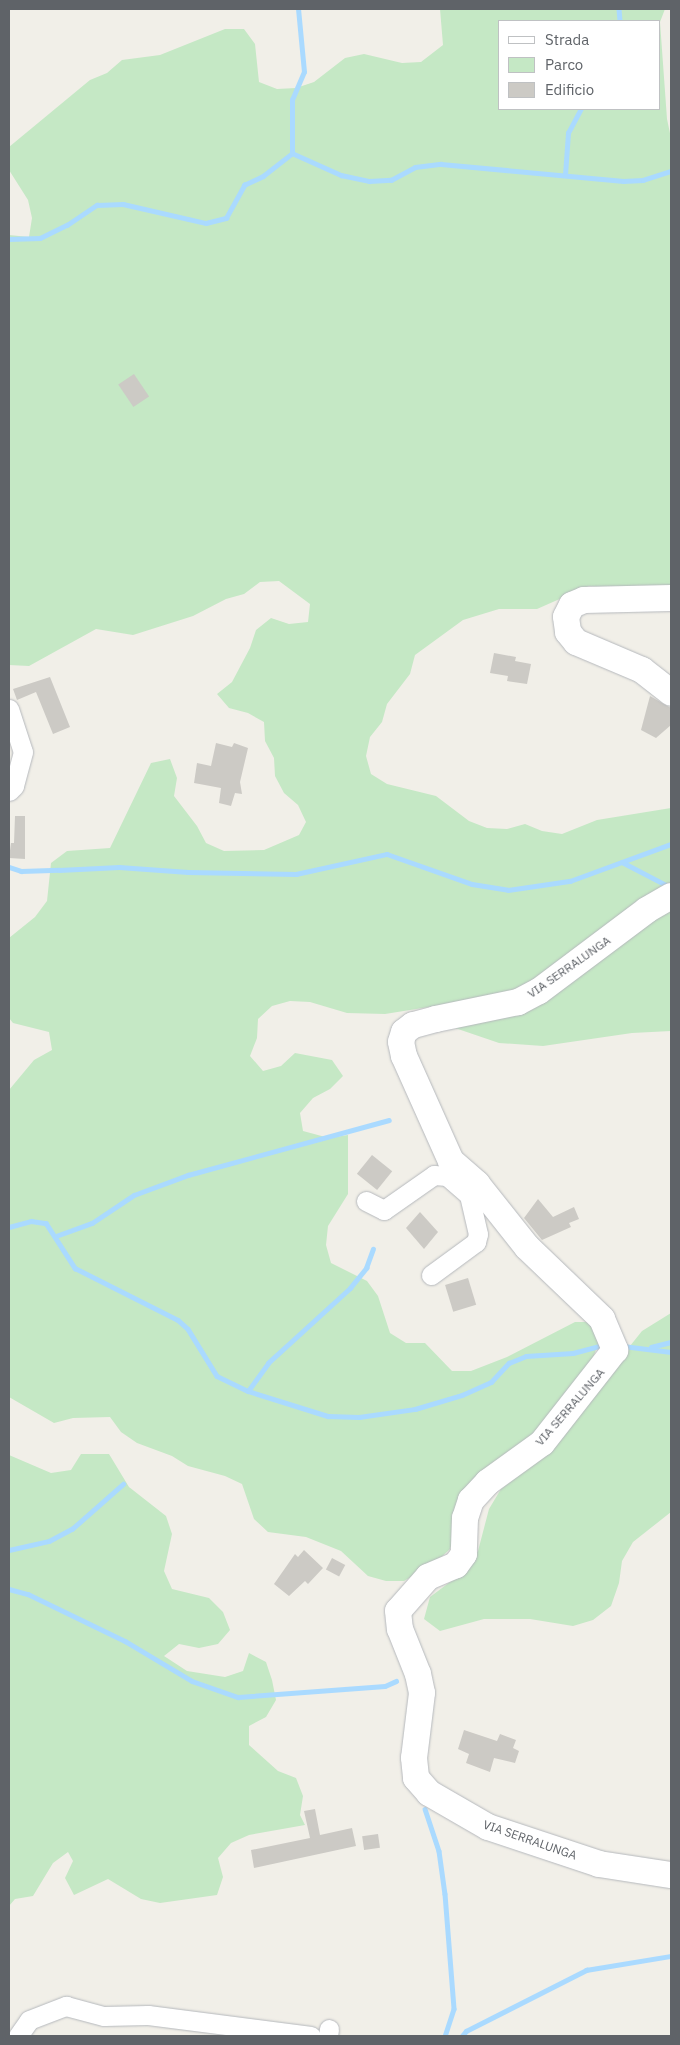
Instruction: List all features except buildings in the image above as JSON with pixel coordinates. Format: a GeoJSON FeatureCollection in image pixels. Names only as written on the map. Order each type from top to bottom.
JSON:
{"type":"FeatureCollection","features":[{"type":"Feature","properties":{"kind":"street"},"geometry":{"type":"LineString","coordinates":[[671,598],[584,600],[572,605],[566,617],[568,632],[576,642],[642,670],[671,692]]}},
{"type":"Feature","properties":{"kind":"street"},"geometry":{"type":"LineString","coordinates":[[9,709],[23,752],[14,786],[9,791]]}},
{"type":"Feature","properties":{"kind":"street","name":"VIA SERRALUNGA"},"geometry":{"type":"LineString","coordinates":[[671,896],[647,910],[539,991],[518,1002],[413,1025],[404,1032],[401,1042],[404,1056],[451,1161],[476,1193],[527,1247],[602,1319],[615,1350],[542,1443],[488,1482],[471,1500],[465,1518],[464,1554],[456,1565],[428,1577],[398,1611],[400,1629],[418,1674],[422,1693],[414,1758],[416,1778],[429,1794],[488,1827],[599,1864],[671,1875]]}},
{"type":"Feature","properties":{"kind":"street","name":"VIA SERRALUNGA"},"geometry":{"type":"LineString","coordinates":[[366,1201],[384,1210],[434,1175],[447,1176],[476,1193]]}},
{"type":"Feature","properties":{"kind":"street"},"geometry":{"type":"LineString","coordinates":[[431,1275],[476,1242],[478,1234],[476,1193]]}},
{"type":"Feature","properties":{"kind":"street"},"geometry":{"type":"LineString","coordinates":[[18,2036],[29,2020],[66,2006],[104,2016],[148,2015],[311,2036]]}},
{"type":"Feature","properties":{"kind":"green space"},"geometry":{"type":"Polygon","coordinates":[[[440,9],[665,9],[660,22],[667,119],[671,138],[671,588],[628,591],[589,586],[537,609],[499,609],[463,620],[415,655],[410,674],[387,704],[382,722],[370,737],[366,756],[371,774],[387,784],[436,796],[469,821],[487,828],[507,829],[525,824],[542,831],[562,834],[597,820],[671,808],[671,885],[523,992],[385,1014],[347,1013],[310,1002],[290,1001],[272,1006],[258,1019],[257,1038],[250,1056],[263,1071],[281,1066],[295,1053],[332,1060],[343,1076],[330,1089],[313,1098],[300,1113],[303,1131],[329,1138],[348,1135],[348,1194],[328,1226],[326,1245],[331,1263],[367,1281],[378,1296],[390,1333],[406,1343],[425,1343],[452,1371],[471,1371],[507,1357],[575,1322],[594,1322],[599,1341],[593,1358],[454,1536],[450,1549],[435,1563],[404,1581],[386,1581],[368,1576],[341,1551],[306,1537],[268,1532],[254,1519],[242,1484],[225,1476],[188,1466],[172,1456],[137,1443],[121,1432],[110,1417],[73,1418],[54,1423],[9,1397],[9,1090],[34,1060],[52,1050],[49,1032],[13,1023],[9,1018],[9,938],[35,917],[47,901],[51,863],[67,851],[110,848],[151,763],[170,759],[177,778],[174,796],[197,826],[206,843],[224,851],[264,850],[299,835],[306,822],[298,805],[284,793],[275,776],[274,758],[265,741],[264,722],[248,713],[229,708],[217,694],[232,682],[250,648],[256,630],[271,618],[289,624],[308,622],[310,604],[279,581],[260,582],[244,594],[226,599],[193,616],[133,635],[96,629],[29,666],[9,665],[9,235],[29,237],[32,218],[28,200],[9,170],[9,147],[90,80],[107,73],[122,60],[160,55],[225,29],[244,29],[255,44],[259,82],[277,89],[296,88],[314,82],[345,58],[364,54],[402,63],[421,62],[443,45],[440,9]]]}},
{"type":"Feature","properties":{"kind":"green space"},"geometry":{"type":"Polygon","coordinates":[[[671,910],[671,1031],[632,1033],[543,1046],[499,1043],[455,1028],[671,910]]]}},
{"type":"Feature","properties":{"kind":"green space"},"geometry":{"type":"Polygon","coordinates":[[[671,1313],[671,1512],[633,1542],[622,1561],[619,1583],[611,1606],[593,1620],[573,1626],[530,1619],[484,1619],[440,1631],[424,1619],[430,1597],[466,1570],[478,1551],[489,1509],[501,1489],[538,1461],[642,1331],[671,1313]]]}},
{"type":"Feature","properties":{"kind":"green space"},"geometry":{"type":"Polygon","coordinates":[[[81,1454],[109,1454],[129,1487],[166,1516],[172,1534],[164,1571],[172,1589],[209,1598],[223,1612],[230,1630],[218,1644],[199,1648],[179,1644],[164,1656],[187,1671],[225,1677],[243,1671],[249,1653],[266,1662],[272,1680],[276,1700],[266,1717],[249,1726],[249,1745],[278,1771],[296,1778],[303,1796],[300,1815],[305,1825],[249,1835],[231,1843],[218,1858],[223,1877],[217,1895],[160,1903],[141,1899],[108,1879],[74,1895],[65,1878],[73,1861],[68,1852],[53,1863],[33,1896],[15,1899],[9,1906],[9,1455],[51,1473],[71,1470],[81,1454]]]}},
{"type":"Feature","properties":{"kind":"waterway"},"geometry":{"type":"LineString","coordinates":[[292,153],[292,100],[304,72],[298,9]]}},
{"type":"Feature","properties":{"kind":"waterway"},"geometry":{"type":"LineString","coordinates":[[619,9],[620,20]]}},
{"type":"Feature","properties":{"kind":"waterway"},"geometry":{"type":"LineString","coordinates":[[565,175],[568,133],[580,110]]}},
{"type":"Feature","properties":{"kind":"waterway"},"geometry":{"type":"LineString","coordinates":[[9,239],[40,238],[67,225],[97,205],[123,204],[206,223],[226,218],[244,185],[263,176],[292,153],[341,175],[369,181],[391,180],[415,167],[441,164],[623,181],[643,180],[671,171]]}},
{"type":"Feature","properties":{"kind":"waterway"},"geometry":{"type":"LineString","coordinates":[[9,867],[21,871],[119,867],[188,872],[296,874],[387,854],[472,884],[508,890],[570,881],[671,844]]}},
{"type":"Feature","properties":{"kind":"waterway"},"geometry":{"type":"LineString","coordinates":[[622,862],[670,887]]}},
{"type":"Feature","properties":{"kind":"waterway"},"geometry":{"type":"LineString","coordinates":[[56,1236],[92,1223],[134,1195],[188,1175],[389,1120]]}},
{"type":"Feature","properties":{"kind":"waterway"},"geometry":{"type":"LineString","coordinates":[[9,1227],[31,1221],[46,1223],[75,1268],[178,1320],[188,1329],[217,1376],[248,1391],[328,1416],[359,1417],[415,1409],[462,1395],[491,1382],[509,1363],[526,1356],[573,1353],[603,1345]]}},
{"type":"Feature","properties":{"kind":"waterway"},"geometry":{"type":"LineString","coordinates":[[248,1391],[268,1363],[350,1288],[366,1268],[373,1249]]}},
{"type":"Feature","properties":{"kind":"waterway"},"geometry":{"type":"LineString","coordinates":[[651,1347],[671,1342]]}},
{"type":"Feature","properties":{"kind":"waterway"},"geometry":{"type":"LineString","coordinates":[[623,1346],[671,1352]]}},
{"type":"Feature","properties":{"kind":"waterway"},"geometry":{"type":"LineString","coordinates":[[9,1550],[49,1541],[72,1529],[123,1484]]}},
{"type":"Feature","properties":{"kind":"waterway"},"geometry":{"type":"LineString","coordinates":[[9,1589],[28,1594],[125,1641],[192,1681],[238,1697],[385,1686],[396,1681]]}},
{"type":"Feature","properties":{"kind":"waterway"},"geometry":{"type":"LineString","coordinates":[[425,1809],[439,1851],[445,1894],[454,2009],[445,2036]]}},
{"type":"Feature","properties":{"kind":"waterway"},"geometry":{"type":"LineString","coordinates":[[462,2036],[466,2031],[586,1970],[671,1956]]}}]}
